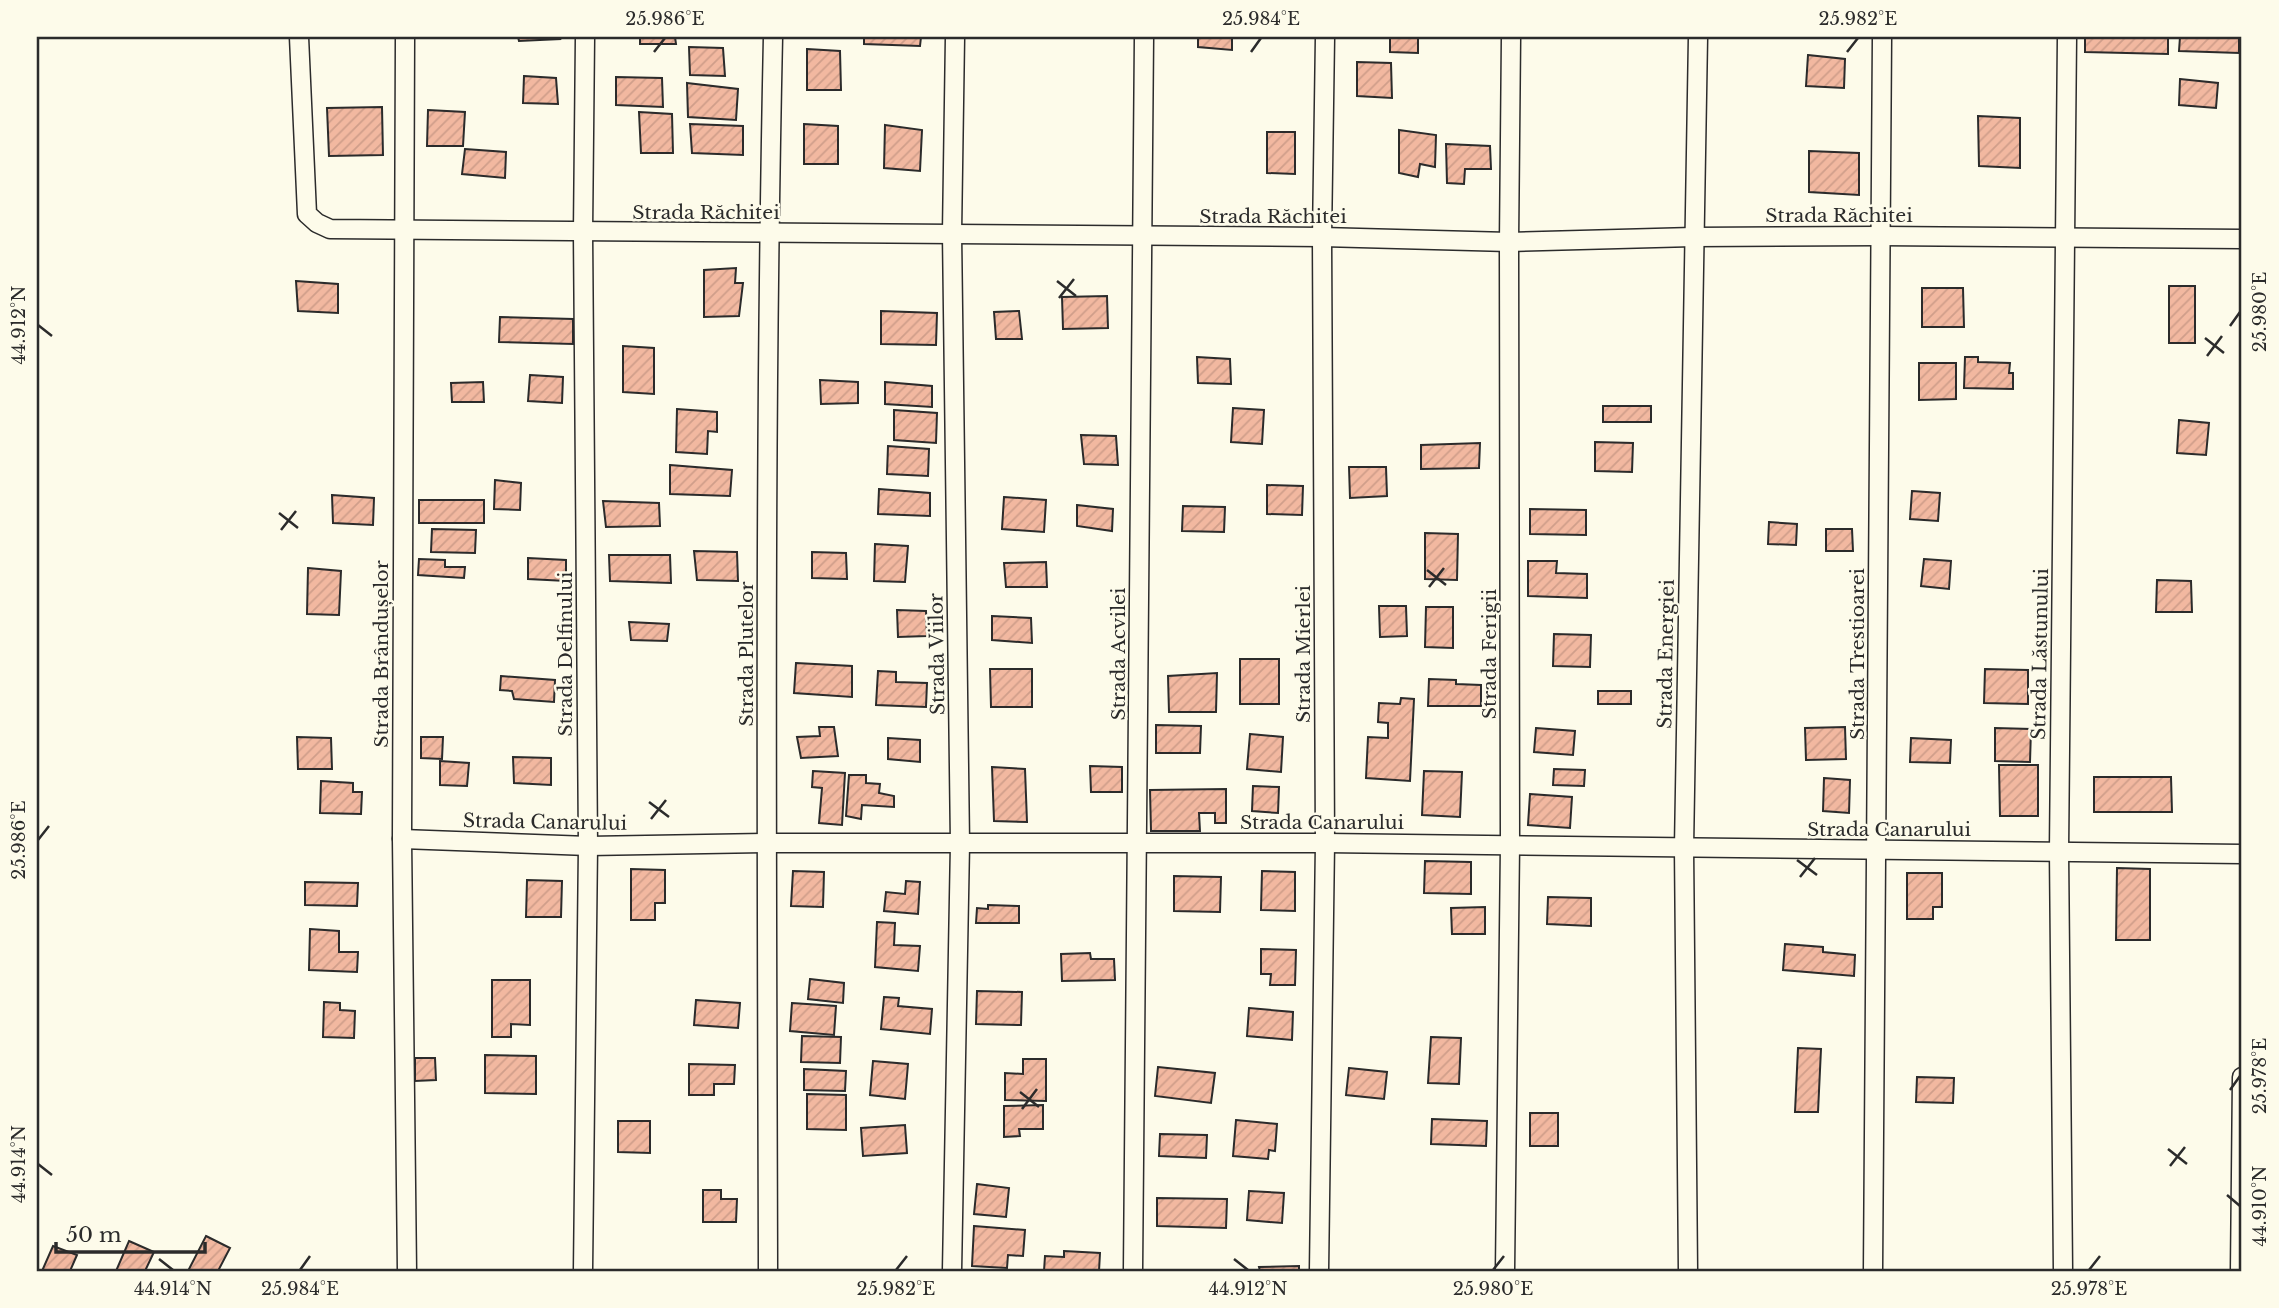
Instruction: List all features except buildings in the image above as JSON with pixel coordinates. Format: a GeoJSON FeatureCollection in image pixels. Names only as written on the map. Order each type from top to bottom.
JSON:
{"type":"FeatureCollection","features":[{"type":"Feature","properties":{"kind":"street","name":"Strada Răchitei"},"geometry":{"type":"LineString","coordinates":[[299,37],[307,214],[317,223],[331,229],[1322,237],[1509,242],[1880,236],[2242,239]]}},
{"type":"Feature","properties":{"kind":"street","name":"Strada Brândușelor"},"geometry":{"type":"LineString","coordinates":[[405,37],[402,839],[407,1271]]}},
{"type":"Feature","properties":{"kind":"street","name":"Strada Delfinului"},"geometry":{"type":"LineString","coordinates":[[583,1271],[588,846],[583,232],[585,37]]}},
{"type":"Feature","properties":{"kind":"street","name":"Strada Plutelor"},"geometry":{"type":"LineString","coordinates":[[768,1271],[766,843],[769,233],[773,37]]}},
{"type":"Feature","properties":{"kind":"street","name":"Strada Viilor"},"geometry":{"type":"LineString","coordinates":[[952,1271],[960,844],[952,233],[955,37]]}},
{"type":"Feature","properties":{"kind":"street","name":"Strada Acvilei"},"geometry":{"type":"LineString","coordinates":[[1133,1271],[1144,37]]}},
{"type":"Feature","properties":{"kind":"street","name":"Strada Mierlei"},"geometry":{"type":"LineString","coordinates":[[1319,1271],[1325,843],[1322,237],[1325,37]]}},
{"type":"Feature","properties":{"kind":"street","name":"Strada Ferigii"},"geometry":{"type":"LineString","coordinates":[[1505,1271],[1510,845],[1511,37]]}},
{"type":"Feature","properties":{"kind":"street","name":"Strada Energiei"},"geometry":{"type":"LineString","coordinates":[[1688,1271],[1684,848],[1698,37]]}},
{"type":"Feature","properties":{"kind":"street","name":"Strada Trestioarei"},"geometry":{"type":"LineString","coordinates":[[1873,1271],[1882,37]]}},
{"type":"Feature","properties":{"kind":"street","name":"Strada Lăstunului"},"geometry":{"type":"LineString","coordinates":[[2063,1271],[2059,850],[2067,37]]}},
{"type":"Feature","properties":{"kind":"street","name":"Strada Canarului"},"geometry":{"type":"LineString","coordinates":[[402,839],[588,846],[766,843],[1325,843],[2242,854]]}},
{"type":"Feature","properties":{"kind":"street"},"geometry":{"type":"LineString","coordinates":[[2240,1271],[2242,1077]]}}]}
